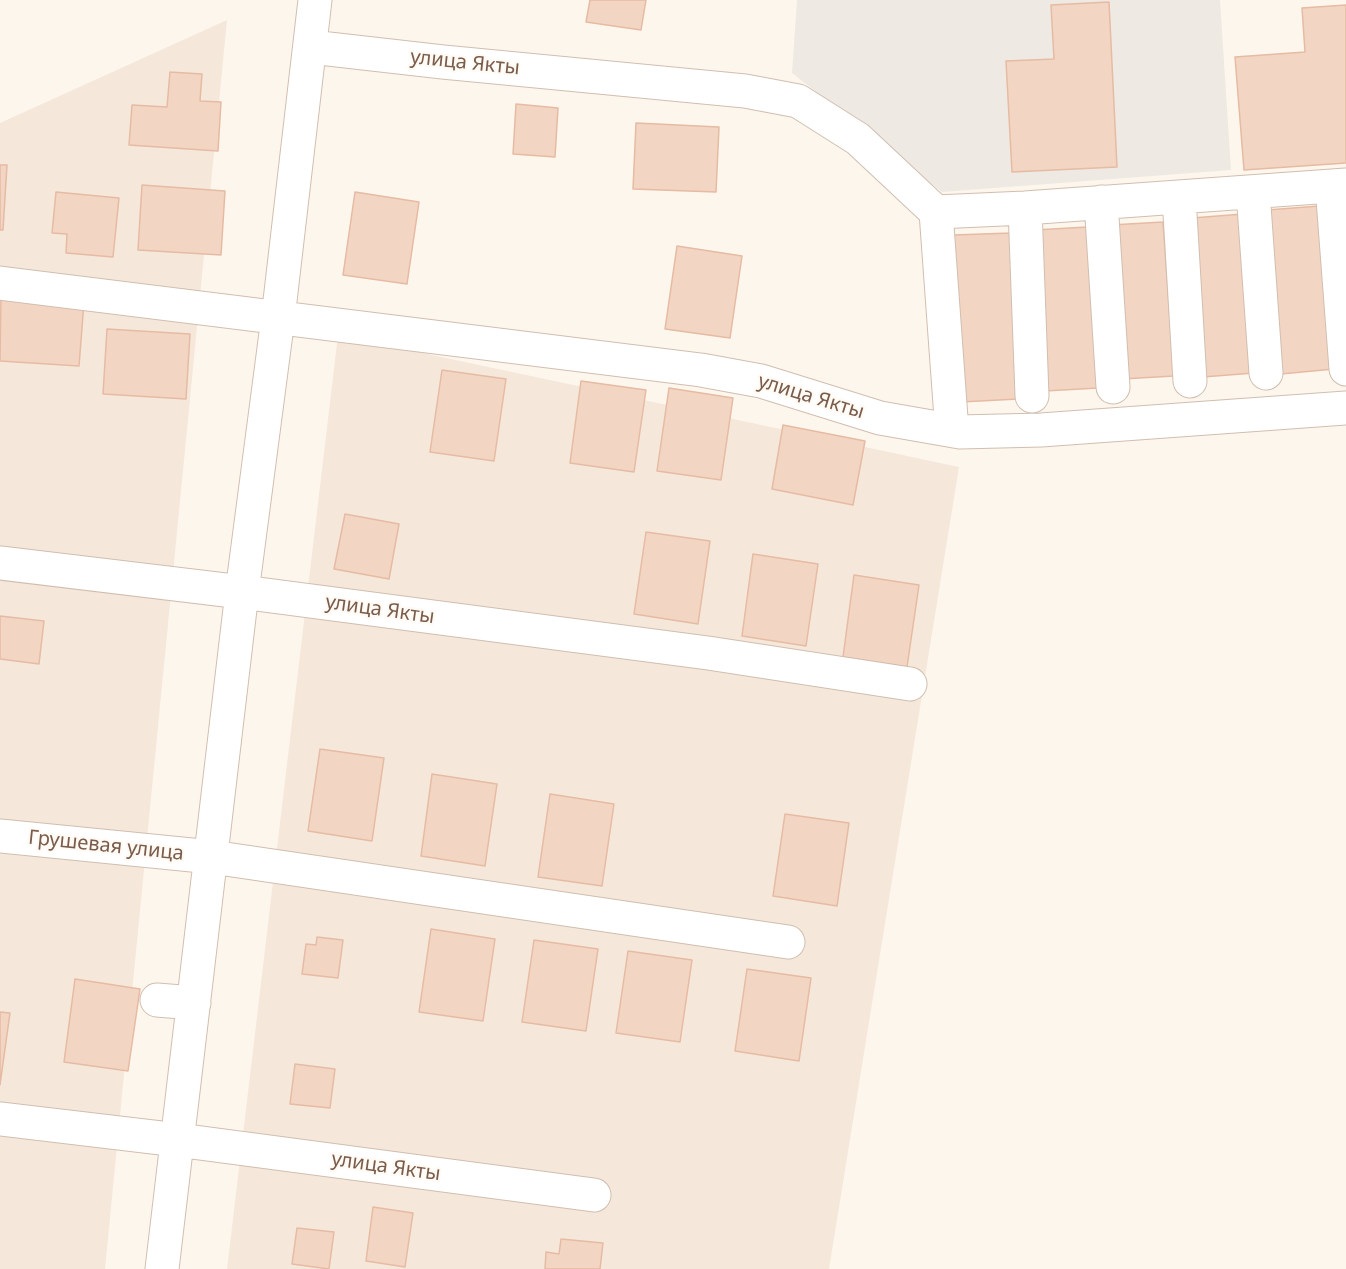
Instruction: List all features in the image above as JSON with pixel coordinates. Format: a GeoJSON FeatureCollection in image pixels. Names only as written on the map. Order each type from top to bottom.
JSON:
{"type":"FeatureCollection","features":[{"type":"Feature","properties":{"kind":"street"},"geometry":{"type":"LineString","coordinates":[[162,1269],[315,0]]}},
{"type":"Feature","properties":{"kind":"street","name":"улица Якты"},"geometry":{"type":"LineString","coordinates":[[310,47],[745,91],[798,101],[858,139],[936,212]]}},
{"type":"Feature","properties":{"kind":"street"},"geometry":{"type":"LineString","coordinates":[[951,418],[936,212],[1339,186],[1346,369]]}},
{"type":"Feature","properties":{"kind":"street"},"geometry":{"type":"LineString","coordinates":[[1253,192],[1266,373]]}},
{"type":"Feature","properties":{"kind":"street"},"geometry":{"type":"LineString","coordinates":[[1179,197],[1190,381]]}},
{"type":"Feature","properties":{"kind":"street"},"geometry":{"type":"LineString","coordinates":[[1101,202],[1113,387]]}},
{"type":"Feature","properties":{"kind":"street"},"geometry":{"type":"LineString","coordinates":[[1025,208],[1032,396]]}},
{"type":"Feature","properties":{"kind":"street","name":"улица Якты"},"geometry":{"type":"LineString","coordinates":[[0,283],[701,370],[761,381],[880,418],[960,432],[1041,430],[1346,408]]}},
{"type":"Feature","properties":{"kind":"street","name":"улица Якты"},"geometry":{"type":"LineString","coordinates":[[0,563],[708,653],[910,684]]}},
{"type":"Feature","properties":{"kind":"street","name":"Грушевая улица"},"geometry":{"type":"LineString","coordinates":[[0,836],[212,856]]}},
{"type":"Feature","properties":{"kind":"street"},"geometry":{"type":"LineString","coordinates":[[212,856],[788,942]]}},
{"type":"Feature","properties":{"kind":"street"},"geometry":{"type":"LineString","coordinates":[[157,1000],[194,1003]]}},
{"type":"Feature","properties":{"kind":"street","name":"улица Якты"},"geometry":{"type":"LineString","coordinates":[[0,1119],[594,1195]]}},
{"type":"Feature","properties":{"kind":"shaded area"},"geometry":{"type":"Polygon","coordinates":[[[797,0],[1220,0],[1231,170],[942,192],[792,73],[797,0]]]}},
{"type":"Feature","properties":{"kind":"shaded area"},"geometry":{"type":"Polygon","coordinates":[[[227,20],[105,1269],[0,1269],[0,123],[227,20]]]}},
{"type":"Feature","properties":{"kind":"shaded area"},"geometry":{"type":"Polygon","coordinates":[[[338,335],[959,467],[829,1269],[227,1269],[338,335]]]}},
{"type":"Feature","properties":{"kind":"building"},"geometry":{"type":"Polygon","coordinates":[[[590,0],[646,0],[641,30],[586,22],[590,0]]]}},
{"type":"Feature","properties":{"kind":"building"},"geometry":{"type":"Polygon","coordinates":[[[1109,2],[1117,167],[1012,172],[1006,61],[1054,59],[1051,5],[1109,2]]]}},
{"type":"Feature","properties":{"kind":"building"},"geometry":{"type":"Polygon","coordinates":[[[1346,5],[1346,163],[1244,170],[1235,57],[1305,52],[1302,8],[1346,5]]]}},
{"type":"Feature","properties":{"kind":"building"},"geometry":{"type":"Polygon","coordinates":[[[170,72],[202,74],[200,101],[221,102],[218,151],[129,145],[132,105],[167,107],[170,72]]]}},
{"type":"Feature","properties":{"kind":"building"},"geometry":{"type":"Polygon","coordinates":[[[516,104],[558,108],[555,157],[513,154],[516,104]]]}},
{"type":"Feature","properties":{"kind":"building"},"geometry":{"type":"Polygon","coordinates":[[[636,123],[719,127],[716,192],[633,189],[636,123]]]}},
{"type":"Feature","properties":{"kind":"building"},"geometry":{"type":"Polygon","coordinates":[[[0,165],[7,165],[3,230],[0,230],[0,165]]]}},
{"type":"Feature","properties":{"kind":"building"},"geometry":{"type":"Polygon","coordinates":[[[142,185],[225,191],[221,255],[138,250],[142,185]]]}},
{"type":"Feature","properties":{"kind":"building"},"geometry":{"type":"Polygon","coordinates":[[[56,192],[119,198],[113,257],[66,253],[67,234],[52,233],[56,192]]]}},
{"type":"Feature","properties":{"kind":"building"},"geometry":{"type":"Polygon","coordinates":[[[355,192],[419,202],[407,284],[343,275],[355,192]]]}},
{"type":"Feature","properties":{"kind":"building"},"geometry":{"type":"Polygon","coordinates":[[[1319,206],[1334,369],[1281,374],[1267,210],[1319,206]]]}},
{"type":"Feature","properties":{"kind":"building"},"geometry":{"type":"Polygon","coordinates":[[[1243,214],[1254,373],[1203,377],[1192,218],[1243,214]]]}},
{"type":"Feature","properties":{"kind":"building"},"geometry":{"type":"Polygon","coordinates":[[[1163,222],[1174,376],[1122,379],[1111,225],[1163,222]]]}},
{"type":"Feature","properties":{"kind":"building"},"geometry":{"type":"Polygon","coordinates":[[[1087,227],[1098,388],[1045,391],[1035,230],[1087,227]]]}},
{"type":"Feature","properties":{"kind":"building"},"geometry":{"type":"Polygon","coordinates":[[[1011,233],[1018,399],[961,402],[954,235],[1011,233]]]}},
{"type":"Feature","properties":{"kind":"building"},"geometry":{"type":"Polygon","coordinates":[[[677,246],[742,256],[730,338],[665,329],[677,246]]]}},
{"type":"Feature","properties":{"kind":"building"},"geometry":{"type":"Polygon","coordinates":[[[1,295],[84,302],[79,366],[0,361],[1,295]]]}},
{"type":"Feature","properties":{"kind":"building"},"geometry":{"type":"Polygon","coordinates":[[[107,329],[190,334],[186,399],[103,394],[107,329]]]}},
{"type":"Feature","properties":{"kind":"building"},"geometry":{"type":"Polygon","coordinates":[[[442,370],[506,379],[494,461],[430,452],[442,370]]]}},
{"type":"Feature","properties":{"kind":"building"},"geometry":{"type":"Polygon","coordinates":[[[581,381],[646,390],[634,472],[570,463],[581,381]]]}},
{"type":"Feature","properties":{"kind":"building"},"geometry":{"type":"Polygon","coordinates":[[[669,388],[733,398],[721,480],[657,471],[669,388]]]}},
{"type":"Feature","properties":{"kind":"building"},"geometry":{"type":"Polygon","coordinates":[[[783,425],[865,441],[853,505],[772,489],[783,425]]]}},
{"type":"Feature","properties":{"kind":"building"},"geometry":{"type":"Polygon","coordinates":[[[345,514],[399,524],[389,579],[334,569],[345,514]]]}},
{"type":"Feature","properties":{"kind":"building"},"geometry":{"type":"Polygon","coordinates":[[[646,532],[710,541],[698,624],[634,614],[646,532]]]}},
{"type":"Feature","properties":{"kind":"building"},"geometry":{"type":"Polygon","coordinates":[[[753,554],[818,564],[806,646],[742,636],[753,554]]]}},
{"type":"Feature","properties":{"kind":"building"},"geometry":{"type":"Polygon","coordinates":[[[854,575],[919,585],[907,667],[843,657],[854,575]]]}},
{"type":"Feature","properties":{"kind":"building"},"geometry":{"type":"Polygon","coordinates":[[[0,616],[44,621],[39,664],[0,659],[0,616]]]}},
{"type":"Feature","properties":{"kind":"building"},"geometry":{"type":"Polygon","coordinates":[[[320,749],[384,758],[372,841],[308,831],[320,749]]]}},
{"type":"Feature","properties":{"kind":"building"},"geometry":{"type":"Polygon","coordinates":[[[432,774],[497,784],[485,866],[421,856],[432,774]]]}},
{"type":"Feature","properties":{"kind":"building"},"geometry":{"type":"Polygon","coordinates":[[[550,794],[614,804],[602,886],[538,877],[550,794]]]}},
{"type":"Feature","properties":{"kind":"building"},"geometry":{"type":"Polygon","coordinates":[[[785,814],[849,823],[837,906],[773,896],[785,814]]]}},
{"type":"Feature","properties":{"kind":"building"},"geometry":{"type":"Polygon","coordinates":[[[431,929],[495,939],[483,1021],[419,1012],[431,929]]]}},
{"type":"Feature","properties":{"kind":"building"},"geometry":{"type":"Polygon","coordinates":[[[317,937],[343,940],[338,978],[302,974],[306,944],[316,945],[317,937]]]}},
{"type":"Feature","properties":{"kind":"building"},"geometry":{"type":"Polygon","coordinates":[[[534,940],[598,949],[586,1031],[522,1022],[534,940]]]}},
{"type":"Feature","properties":{"kind":"building"},"geometry":{"type":"Polygon","coordinates":[[[628,951],[692,960],[680,1042],[616,1033],[628,951]]]}},
{"type":"Feature","properties":{"kind":"building"},"geometry":{"type":"Polygon","coordinates":[[[747,969],[811,978],[799,1061],[735,1051],[747,969]]]}},
{"type":"Feature","properties":{"kind":"building"},"geometry":{"type":"Polygon","coordinates":[[[75,979],[140,989],[128,1071],[64,1062],[75,979]]]}},
{"type":"Feature","properties":{"kind":"building"},"geometry":{"type":"Polygon","coordinates":[[[0,1012],[10,1013],[0,1085],[0,1012]]]}},
{"type":"Feature","properties":{"kind":"building"},"geometry":{"type":"Polygon","coordinates":[[[295,1064],[335,1069],[330,1108],[290,1104],[295,1064]]]}},
{"type":"Feature","properties":{"kind":"building"},"geometry":{"type":"Polygon","coordinates":[[[373,1207],[413,1213],[405,1267],[366,1261],[373,1207]]]}},
{"type":"Feature","properties":{"kind":"building"},"geometry":{"type":"Polygon","coordinates":[[[297,1228],[334,1232],[329,1269],[292,1264],[297,1228]]]}},
{"type":"Feature","properties":{"kind":"building"},"geometry":{"type":"Polygon","coordinates":[[[561,1239],[603,1243],[600,1269],[545,1269],[546,1252],[559,1254],[561,1239]]]}}]}
